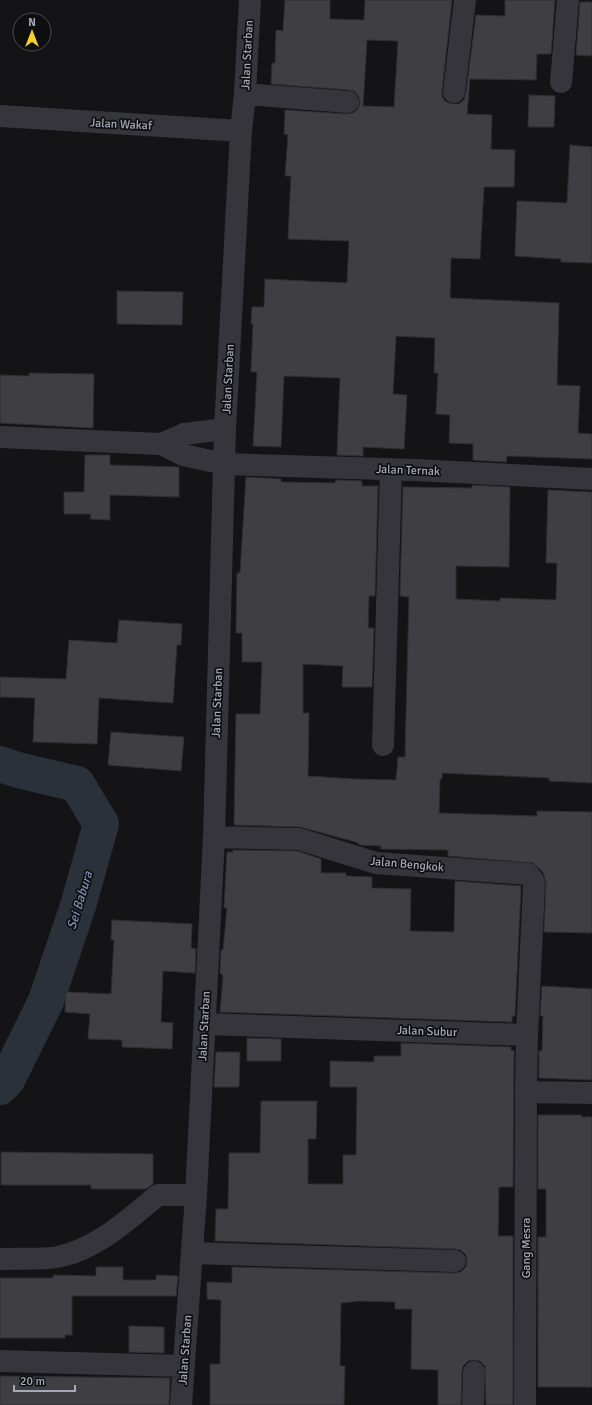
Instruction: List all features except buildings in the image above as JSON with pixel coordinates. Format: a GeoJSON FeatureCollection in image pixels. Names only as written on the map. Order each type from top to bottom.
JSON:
{"type":"FeatureCollection","features":[{"type":"Feature","properties":{"kind":"street","name":"Jalan Starban"},"geometry":{"type":"LineString","coordinates":[[181,1405],[196,1196],[205,1024],[214,837],[225,429],[241,131],[245,94],[250,0]]}},
{"type":"Feature","properties":{"kind":"street"},"geometry":{"type":"LineString","coordinates":[[454,92],[465,0]]}},
{"type":"Feature","properties":{"kind":"street"},"geometry":{"type":"LineString","coordinates":[[561,82],[568,0]]}},
{"type":"Feature","properties":{"kind":"street"},"geometry":{"type":"LineString","coordinates":[[245,94],[348,102]]}},
{"type":"Feature","properties":{"kind":"street","name":"Jalan Wakaf"},"geometry":{"type":"LineString","coordinates":[[0,116],[241,131]]}},
{"type":"Feature","properties":{"kind":"street"},"geometry":{"type":"LineString","coordinates":[[0,437],[160,444],[184,434],[225,429]]}},
{"type":"Feature","properties":{"kind":"street","name":"Jalan Ternak"},"geometry":{"type":"LineString","coordinates":[[160,444],[183,455],[224,464],[391,469],[592,479]]}},
{"type":"Feature","properties":{"kind":"street"},"geometry":{"type":"LineString","coordinates":[[384,745],[391,469]]}},
{"type":"Feature","properties":{"kind":"street","name":"Jalan Bengkok"},"geometry":{"type":"LineString","coordinates":[[214,837],[299,839],[376,863],[524,873],[531,876],[534,885],[527,1035]]}},
{"type":"Feature","properties":{"kind":"street","name":"Jalan Subur"},"geometry":{"type":"LineString","coordinates":[[205,1024],[527,1035]]}},
{"type":"Feature","properties":{"kind":"street"},"geometry":{"type":"LineString","coordinates":[[527,1035],[526,1092],[592,1093]]}},
{"type":"Feature","properties":{"kind":"street","name":"Gang Mesra"},"geometry":{"type":"LineString","coordinates":[[525,1405],[526,1092]]}},
{"type":"Feature","properties":{"kind":"street"},"geometry":{"type":"LineString","coordinates":[[0,1259],[58,1257],[86,1246],[112,1233],[158,1195],[196,1196]]}},
{"type":"Feature","properties":{"kind":"street"},"geometry":{"type":"LineString","coordinates":[[192,1253],[455,1261]]}},
{"type":"Feature","properties":{"kind":"street"},"geometry":{"type":"LineString","coordinates":[[0,1361],[183,1366]]}},
{"type":"Feature","properties":{"kind":"street"},"geometry":{"type":"LineString","coordinates":[[473,1405],[474,1372]]}},
{"type":"Feature","properties":{"kind":"waterway","name":"Sei Babura"},"geometry":{"type":"LineString","coordinates":[[0,764],[18,770],[77,784],[101,824],[78,906],[46,1001],[7,1080],[0,1087]]}}]}
